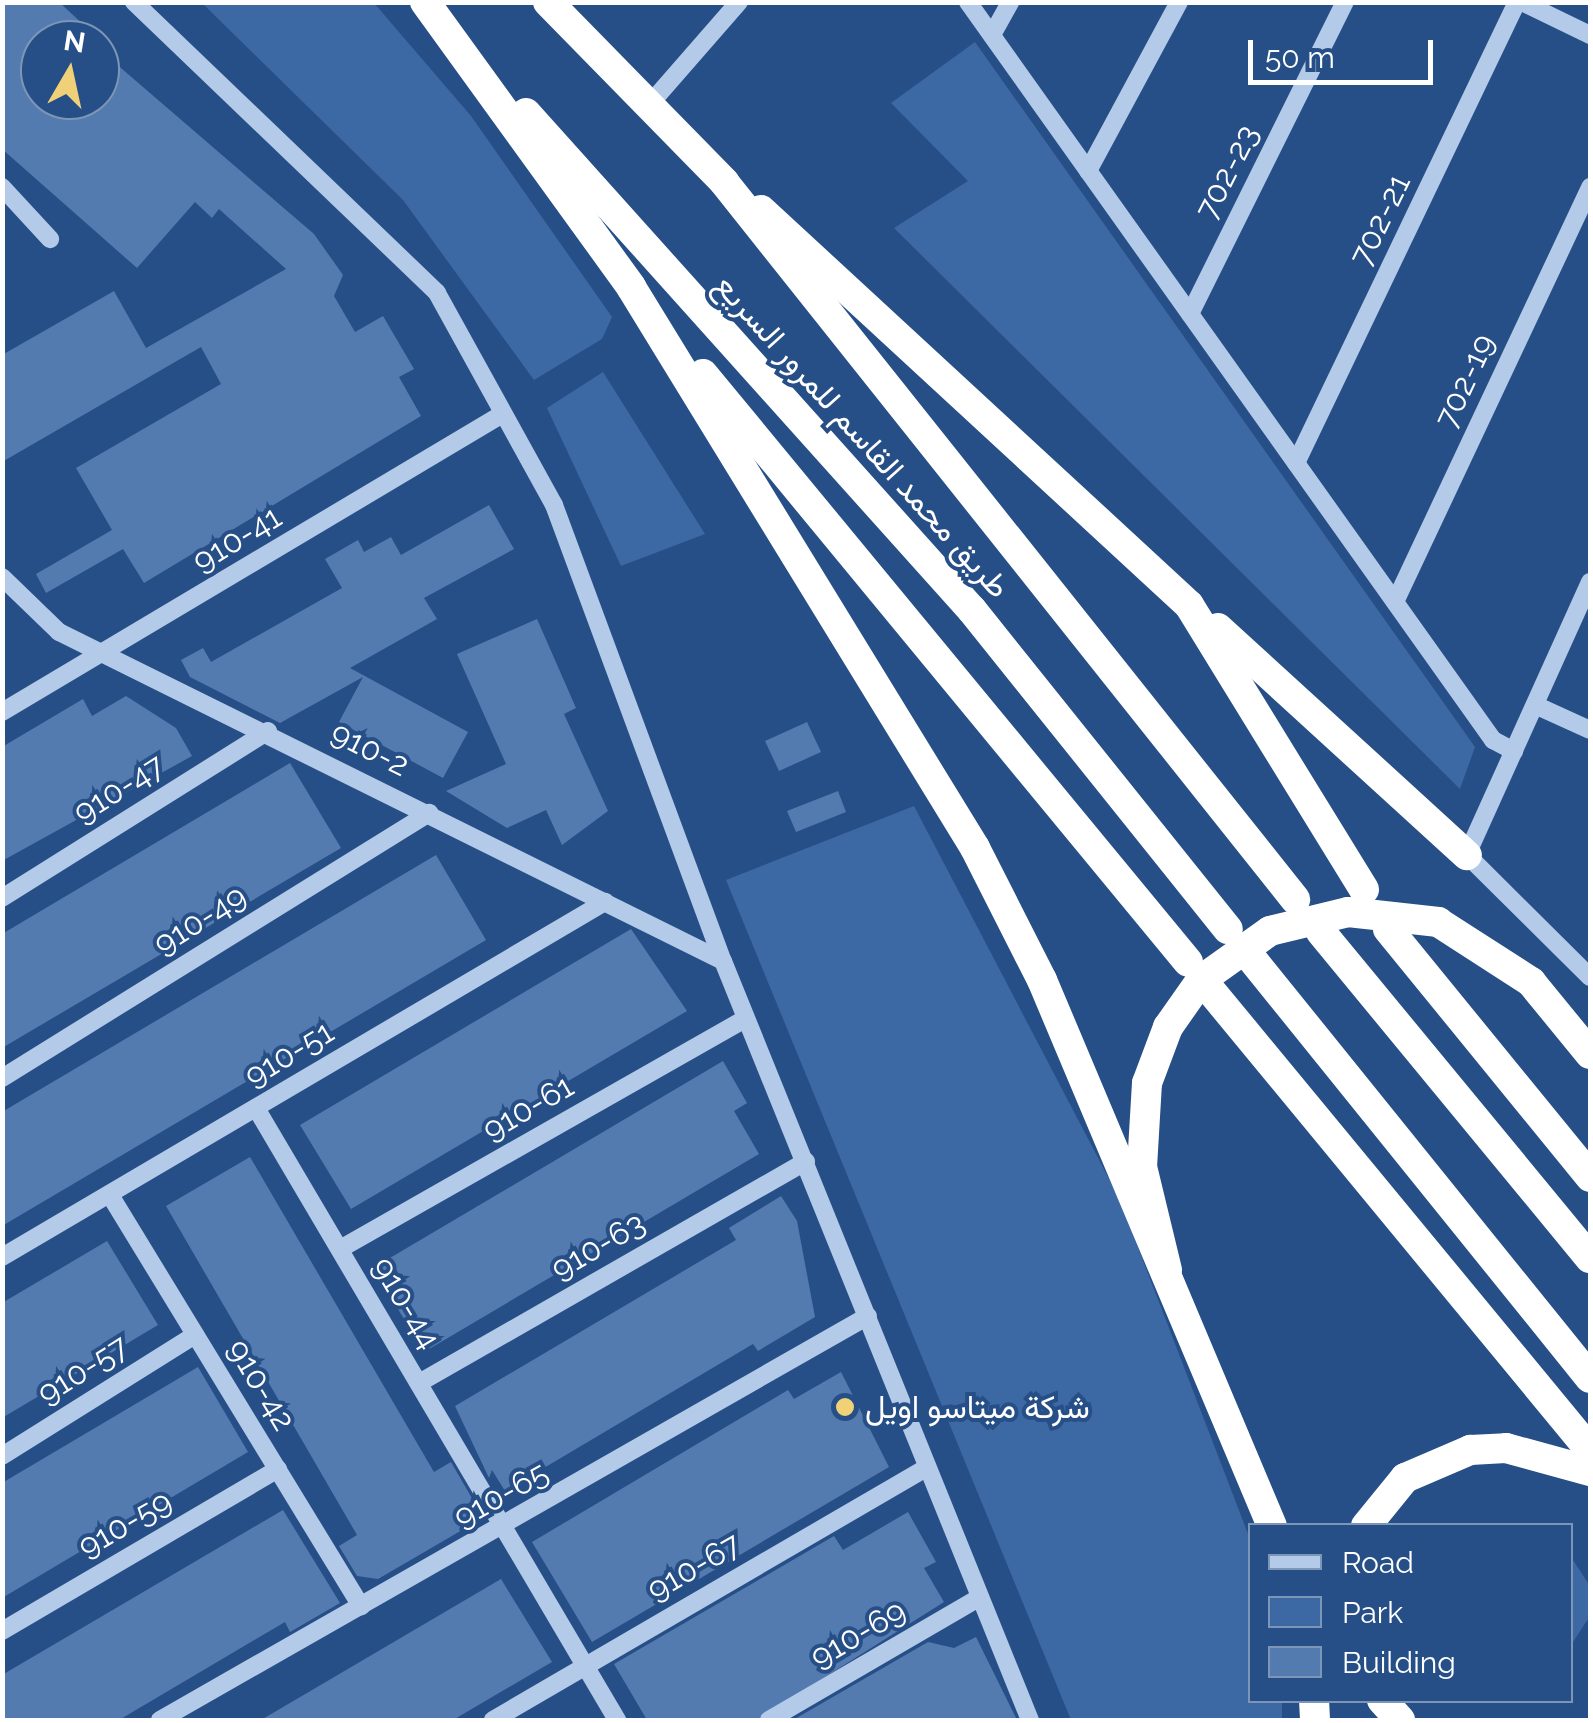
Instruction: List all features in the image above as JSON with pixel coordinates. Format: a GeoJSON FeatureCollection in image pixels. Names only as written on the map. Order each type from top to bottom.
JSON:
{"type":"FeatureCollection","features":[{"type":"Feature","properties":{"kind":"highway"},"geometry":{"type":"LineString","coordinates":[[426,2],[631,286],[1188,962]]}},
{"type":"Feature","properties":{"kind":"highway","name":"طريق محمد القاسم للمرور السريع"},"geometry":{"type":"LineString","coordinates":[[426,2],[972,610],[1228,930]]}},
{"type":"Feature","properties":{"kind":"highway","name":"طريق محمد القاسم للمرور السريع"},"geometry":{"type":"LineString","coordinates":[[548,2],[724,182],[1295,899]]}},
{"type":"Feature","properties":{"kind":"highway"},"geometry":{"type":"LineString","coordinates":[[724,182],[856,289],[1189,605],[1468,854]]}},
{"type":"Feature","properties":{"kind":"highway"},"geometry":{"type":"LineString","coordinates":[[631,286],[1011,913],[1167,1270],[1271,1523]]}},
{"type":"Feature","properties":{"kind":"highway"},"geometry":{"type":"LineString","coordinates":[[1189,605],[1364,890]]}},
{"type":"Feature","properties":{"kind":"highway"},"geometry":{"type":"LineString","coordinates":[[1167,1270],[1142,1168],[1147,1083],[1168,1026],[1201,980],[1270,931],[1359,911],[1438,922],[1531,982],[1590,1054]]}},
{"type":"Feature","properties":{"kind":"highway"},"geometry":{"type":"LineString","coordinates":[[1388,930],[1590,1177]]}},
{"type":"Feature","properties":{"kind":"highway"},"geometry":{"type":"LineString","coordinates":[[1321,932],[1590,1258]]}},
{"type":"Feature","properties":{"kind":"highway"},"geometry":{"type":"LineString","coordinates":[[1252,959],[1590,1378]]}},
{"type":"Feature","properties":{"kind":"highway"},"geometry":{"type":"LineString","coordinates":[[1212,992],[1590,1450]]}},
{"type":"Feature","properties":{"kind":"highway"},"geometry":{"type":"LineString","coordinates":[[1368,1523],[1405,1478],[1470,1450],[1506,1448],[1590,1471]]}},
{"type":"Feature","properties":{"kind":"street"},"geometry":{"type":"LineString","coordinates":[[134,2],[437,292],[500,414],[554,505],[745,1019],[806,1161],[977,1599],[1030,1720]]}},
{"type":"Feature","properties":{"kind":"street"},"geometry":{"type":"LineString","coordinates":[[649,104],[740,2]]}},
{"type":"Feature","properties":{"kind":"street"},"geometry":{"type":"LineString","coordinates":[[968,2],[1493,740],[1514,751]]}},
{"type":"Feature","properties":{"kind":"street"},"geometry":{"type":"LineString","coordinates":[[992,35],[1010,2]]}},
{"type":"Feature","properties":{"kind":"street"},"geometry":{"type":"LineString","coordinates":[[1088,171],[1178,2]]}},
{"type":"Feature","properties":{"kind":"street","name":"702-23"},"geometry":{"type":"LineString","coordinates":[[1190,314],[1346,2]]}},
{"type":"Feature","properties":{"kind":"street"},"geometry":{"type":"LineString","coordinates":[[1520,2],[1590,35]]}},
{"type":"Feature","properties":{"kind":"street","name":"702-21"},"geometry":{"type":"LineString","coordinates":[[1296,463],[1520,2]]}},
{"type":"Feature","properties":{"kind":"street"},"geometry":{"type":"LineString","coordinates":[[2,187],[50,239]]}},
{"type":"Feature","properties":{"kind":"street","name":"702-19"},"geometry":{"type":"LineString","coordinates":[[1394,602],[1590,187]]}},
{"type":"Feature","properties":{"kind":"street","name":"910-41"},"geometry":{"type":"LineString","coordinates":[[2,712],[106,654],[500,414]]}},
{"type":"Feature","properties":{"kind":"street","name":"910-2"},"geometry":{"type":"LineString","coordinates":[[2,577],[59,632],[268,731],[723,961]]}},
{"type":"Feature","properties":{"kind":"street"},"geometry":{"type":"LineString","coordinates":[[1590,582],[1468,854],[1590,978]]}},
{"type":"Feature","properties":{"kind":"street"},"geometry":{"type":"LineString","coordinates":[[1535,705],[1590,730]]}},
{"type":"Feature","properties":{"kind":"street","name":"910-47"},"geometry":{"type":"LineString","coordinates":[[2,898],[268,731]]}},
{"type":"Feature","properties":{"kind":"street","name":"910-49"},"geometry":{"type":"LineString","coordinates":[[2,1078],[429,812]]}},
{"type":"Feature","properties":{"kind":"street","name":"910-51"},"geometry":{"type":"LineString","coordinates":[[2,1257],[605,902]]}},
{"type":"Feature","properties":{"kind":"street","name":"910-61"},"geometry":{"type":"LineString","coordinates":[[340,1249],[745,1019]]}},
{"type":"Feature","properties":{"kind":"street","name":"910-44"},"geometry":{"type":"LineString","coordinates":[[256,1108],[617,1720]]}},
{"type":"Feature","properties":{"kind":"street","name":"910-63"},"geometry":{"type":"LineString","coordinates":[[419,1384],[806,1161]]}},
{"type":"Feature","properties":{"kind":"street","name":"910-42"},"geometry":{"type":"LineString","coordinates":[[110,1194],[361,1606]]}},
{"type":"Feature","properties":{"kind":"street","name":"910-65"},"geometry":{"type":"LineString","coordinates":[[160,1720],[504,1528],[868,1316]]}},
{"type":"Feature","properties":{"kind":"street","name":"910-57"},"geometry":{"type":"LineString","coordinates":[[2,1456],[195,1335]]}},
{"type":"Feature","properties":{"kind":"street","name":"910-67"},"geometry":{"type":"LineString","coordinates":[[493,1720],[926,1468]]}},
{"type":"Feature","properties":{"kind":"street","name":"910-59"},"geometry":{"type":"LineString","coordinates":[[2,1631],[278,1469]]}},
{"type":"Feature","properties":{"kind":"street","name":"910-69"},"geometry":{"type":"LineString","coordinates":[[769,1720],[977,1599]]}},
{"type":"Feature","properties":{"kind":"green space"},"geometry":{"type":"Polygon","coordinates":[[[202,3],[374,3],[471,116],[612,317],[602,339],[534,380],[403,200],[202,3]]]}},
{"type":"Feature","properties":{"kind":"green space"},"geometry":{"type":"Polygon","coordinates":[[[975,42],[1475,747],[1460,789],[894,228],[968,181],[891,103],[975,42]]]}},
{"type":"Feature","properties":{"kind":"green space"},"geometry":{"type":"Polygon","coordinates":[[[603,372],[705,534],[621,566],[547,408],[603,372]]]}},
{"type":"Feature","properties":{"kind":"green space"},"geometry":{"type":"Polygon","coordinates":[[[914,806],[1119,1198],[1248,1534],[1248,1703],[1282,1703],[1282,1720],[1071,1720],[726,880],[914,806]]]}},
{"type":"Feature","properties":{"kind":"green space"},"geometry":{"type":"Polygon","coordinates":[[[1573,1560],[1590,1586],[1590,1616],[1573,1642],[1573,1560]]]}},
{"type":"Feature","properties":{"kind":"building"},"geometry":{"type":"Polygon","coordinates":[[[2,2],[59,2],[78,20],[20,20],[20,120],[120,120],[120,67],[314,234],[343,275],[334,296],[355,332],[383,316],[414,369],[399,377],[421,416],[144,583],[123,549],[46,593],[36,574],[112,530],[76,468],[221,384],[201,347],[2,462],[2,355],[114,291],[146,348],[286,269],[219,209],[212,218],[195,202],[137,268],[2,149],[2,2]]]}},
{"type":"Feature","properties":{"kind":"building"},"geometry":{"type":"Polygon","coordinates":[[[489,505],[514,549],[424,598],[437,619],[350,668],[468,732],[443,778],[339,722],[363,677],[280,723],[190,677],[181,660],[203,648],[211,662],[342,588],[325,559],[358,540],[364,552],[391,537],[401,555],[489,505]]]}},
{"type":"Feature","properties":{"kind":"building"},"geometry":{"type":"Polygon","coordinates":[[[537,619],[576,708],[564,714],[608,811],[562,845],[546,810],[507,828],[446,791],[506,764],[457,654],[537,619]]]}},
{"type":"Feature","properties":{"kind":"building"},"geometry":{"type":"Polygon","coordinates":[[[126,696],[176,728],[192,756],[2,861],[2,747],[83,699],[92,716],[126,696]]]}},
{"type":"Feature","properties":{"kind":"building"},"geometry":{"type":"Polygon","coordinates":[[[807,722],[821,752],[779,771],[765,741],[807,722]]]}},
{"type":"Feature","properties":{"kind":"building"},"geometry":{"type":"Polygon","coordinates":[[[290,763],[341,848],[2,1048],[2,934],[290,763]]]}},
{"type":"Feature","properties":{"kind":"building"},"geometry":{"type":"Polygon","coordinates":[[[838,791],[846,812],[796,832],[787,811],[838,791]]]}},
{"type":"Feature","properties":{"kind":"building"},"geometry":{"type":"Polygon","coordinates":[[[436,855],[486,940],[2,1226],[2,1112],[436,855]]]}},
{"type":"Feature","properties":{"kind":"building"},"geometry":{"type":"Polygon","coordinates":[[[631,929],[687,1011],[351,1209],[300,1125],[631,929]]]}},
{"type":"Feature","properties":{"kind":"building"},"geometry":{"type":"Polygon","coordinates":[[[723,1061],[747,1103],[734,1111],[759,1154],[424,1352],[373,1268],[723,1061]]]}},
{"type":"Feature","properties":{"kind":"building"},"geometry":{"type":"Polygon","coordinates":[[[250,1157],[434,1472],[451,1462],[477,1507],[469,1526],[378,1579],[357,1576],[339,1546],[357,1535],[166,1206],[250,1157]]]}},
{"type":"Feature","properties":{"kind":"building"},"geometry":{"type":"Polygon","coordinates":[[[781,1196],[797,1221],[815,1317],[758,1351],[753,1344],[505,1491],[492,1470],[489,1478],[455,1406],[736,1240],[729,1228],[781,1196]]]}},
{"type":"Feature","properties":{"kind":"building"},"geometry":{"type":"Polygon","coordinates":[[[107,1241],[158,1325],[2,1418],[2,1303],[107,1241]]]}},
{"type":"Feature","properties":{"kind":"building"},"geometry":{"type":"Polygon","coordinates":[[[198,1367],[248,1452],[2,1598],[2,1483],[198,1367]]]}},
{"type":"Feature","properties":{"kind":"building"},"geometry":{"type":"Polygon","coordinates":[[[841,1372],[889,1467],[592,1642],[532,1542],[788,1390],[794,1399],[841,1372]]]}},
{"type":"Feature","properties":{"kind":"building"},"geometry":{"type":"Polygon","coordinates":[[[283,1510],[340,1603],[290,1632],[285,1622],[119,1720],[2,1720],[2,1675],[283,1510]]]}},
{"type":"Feature","properties":{"kind":"building"},"geometry":{"type":"Polygon","coordinates":[[[908,1512],[936,1562],[924,1568],[944,1602],[757,1720],[647,1720],[614,1664],[834,1536],[843,1550],[908,1512]]]}},
{"type":"Feature","properties":{"kind":"building"},"geometry":{"type":"Polygon","coordinates":[[[501,1579],[552,1662],[453,1720],[261,1720],[501,1579]]]}},
{"type":"Feature","properties":{"kind":"building"},"geometry":{"type":"Polygon","coordinates":[[[976,1637],[1017,1720],[793,1720],[928,1642],[954,1648],[976,1637]]]}},
{"type":"Feature","properties":{"kind":"place","name":"شركة ميتاسو اويل"},"geometry":{"type":"Point","coordinates":[845,1407]}}]}
